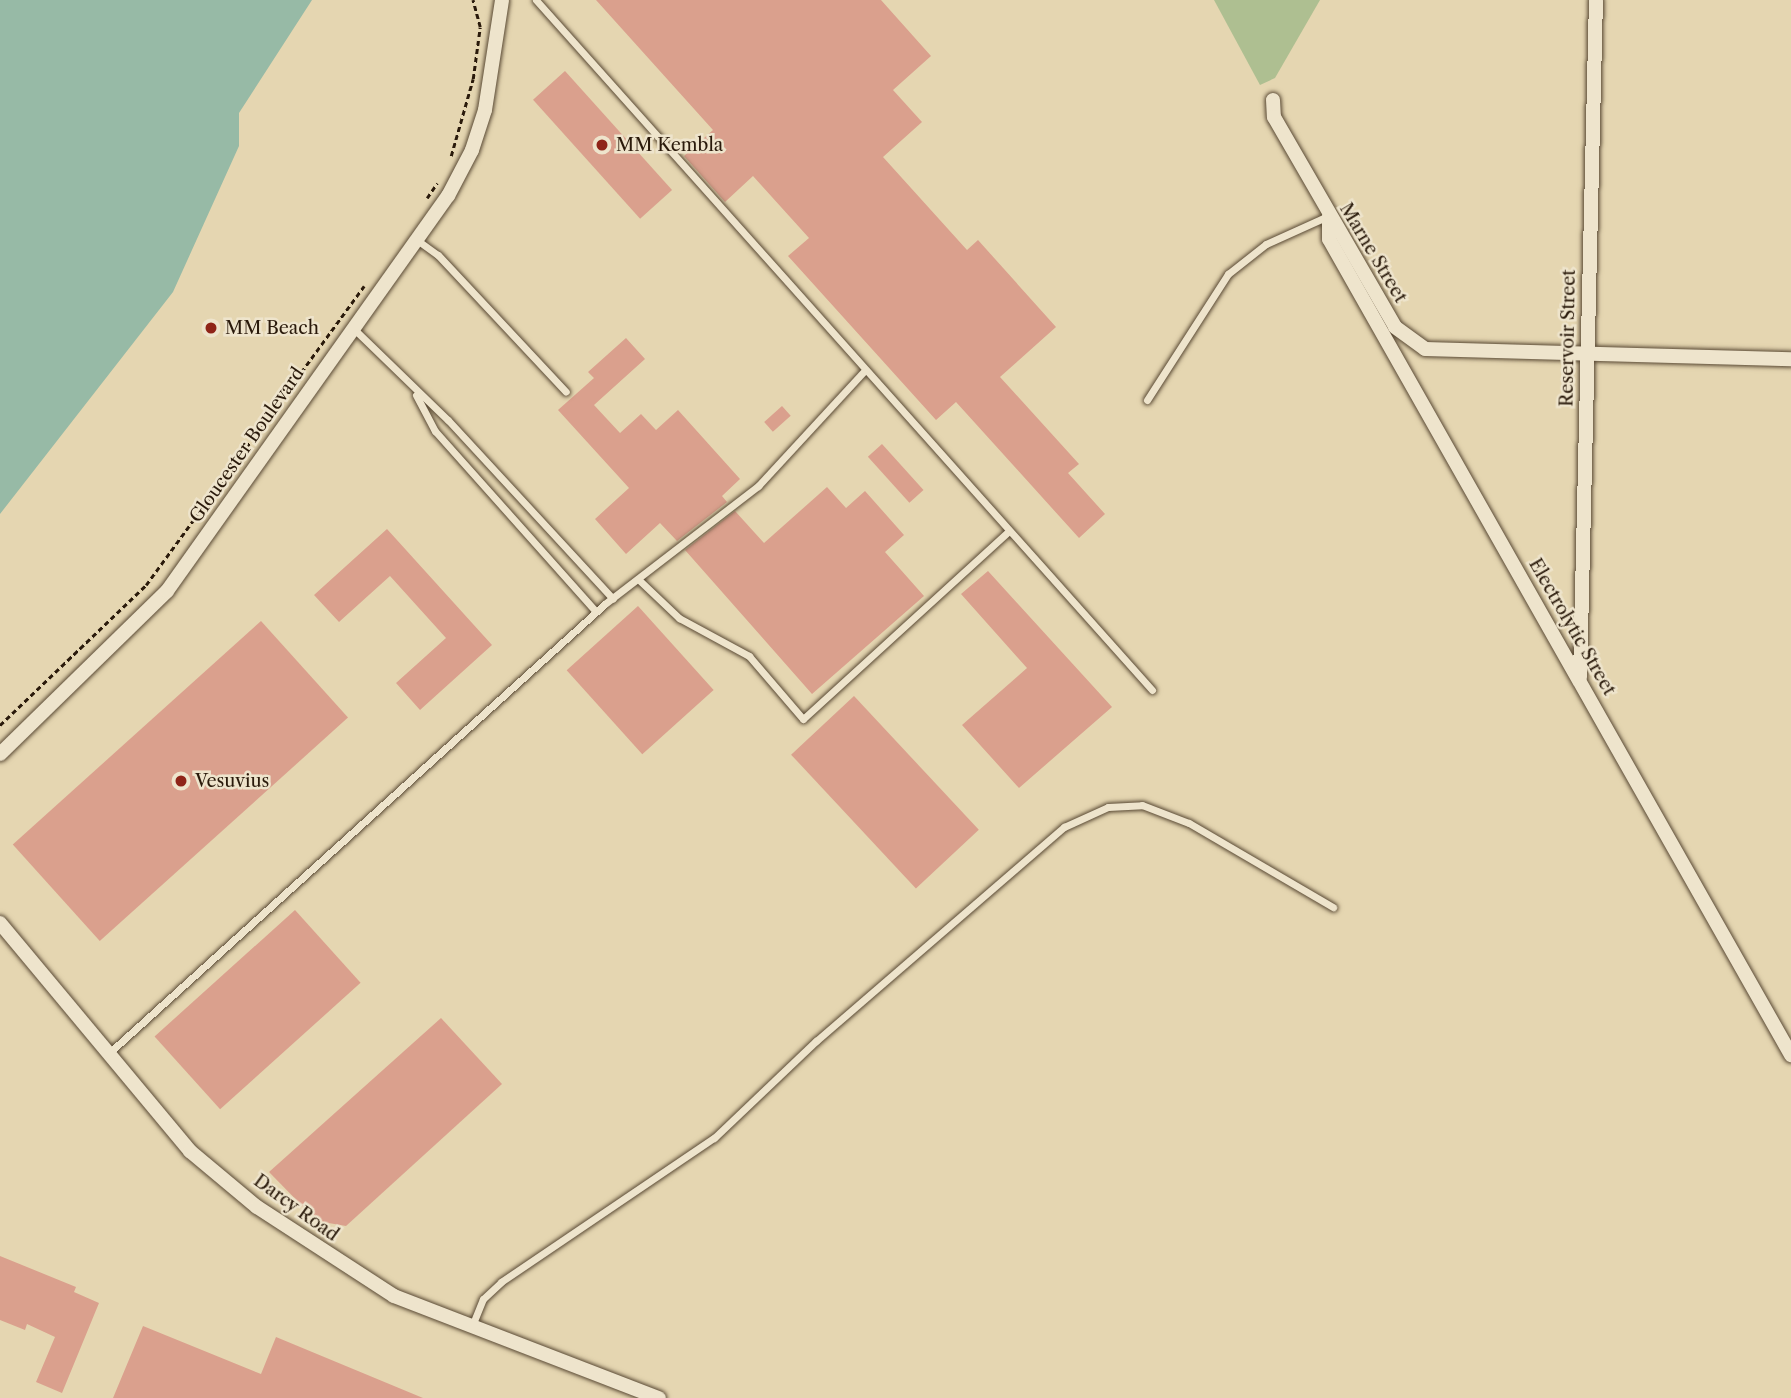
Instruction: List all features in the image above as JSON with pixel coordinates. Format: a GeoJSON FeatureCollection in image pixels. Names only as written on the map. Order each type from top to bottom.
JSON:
{"type":"FeatureCollection","features":[{"type":"Feature","properties":{"kind":"street","name":"Gloucester Boulevard"},"geometry":{"type":"LineString","coordinates":[[0,754],[167,591],[448,196],[472,150],[493,71],[502,0]]}},
{"type":"Feature","properties":{"kind":"street","name":"Reservoir Street"},"geometry":{"type":"LineString","coordinates":[[1580,677],[1596,0]]}},
{"type":"Feature","properties":{"kind":"street","name":"Marne Street"},"geometry":{"type":"LineString","coordinates":[[1273,100],[1274,117],[1395,327],[1425,349],[1586,357],[1791,359]]}},
{"type":"Feature","properties":{"kind":"street","name":"Electrolytic Street"},"geometry":{"type":"LineString","coordinates":[[1329,216],[1329,239],[1580,677],[1791,1055]]}},
{"type":"Feature","properties":{"kind":"street","name":"Darcy Road"},"geometry":{"type":"LineString","coordinates":[[0,923],[191,1150],[257,1207],[394,1296],[659,1398]]}},
{"type":"Feature","properties":{"kind":"lane"},"geometry":{"type":"LineString","coordinates":[[536,0],[1007,533],[1152,690]]}},
{"type":"Feature","properties":{"kind":"lane"},"geometry":{"type":"LineString","coordinates":[[1147,400],[1228,274],[1266,244],[1329,216]]}},
{"type":"Feature","properties":{"kind":"lane"},"geometry":{"type":"LineString","coordinates":[[417,239],[438,255],[566,392]]}},
{"type":"Feature","properties":{"kind":"lane"},"geometry":{"type":"LineString","coordinates":[[354,328],[413,389],[448,420],[613,598]]}},
{"type":"Feature","properties":{"kind":"lane"},"geometry":{"type":"LineString","coordinates":[[109,1053],[596,612],[758,486],[865,370]]}},
{"type":"Feature","properties":{"kind":"lane"},"geometry":{"type":"LineString","coordinates":[[413,389],[435,431],[596,612]]}},
{"type":"Feature","properties":{"kind":"lane"},"geometry":{"type":"LineString","coordinates":[[638,579],[679,618],[749,656],[803,719],[1007,533]]}},
{"type":"Feature","properties":{"kind":"lane"},"geometry":{"type":"LineString","coordinates":[[472,1326],[483,1298],[500,1282],[714,1138],[816,1041],[1064,827],[1108,807],[1142,805],[1189,823],[1333,907]]}},
{"type":"Feature","properties":{"kind":"path"},"geometry":{"type":"LineString","coordinates":[[450,159],[473,79],[480,27],[473,0]]}},
{"type":"Feature","properties":{"kind":"path"},"geometry":{"type":"LineString","coordinates":[[425,201],[439,180]]}},
{"type":"Feature","properties":{"kind":"path"},"geometry":{"type":"LineString","coordinates":[[0,725],[146,585],[366,284]]}},
{"type":"Feature","properties":{"kind":"shaded area"},"geometry":{"type":"Polygon","coordinates":[[[0,0],[312,0],[239,113],[239,146],[173,292],[0,514],[0,0]]]}},
{"type":"Feature","properties":{"kind":"shaded area"},"geometry":{"type":"Polygon","coordinates":[[[1214,0],[1320,0],[1275,78],[1260,85],[1214,0]]]}},
{"type":"Feature","properties":{"kind":"building"},"geometry":{"type":"Polygon","coordinates":[[[596,0],[881,0],[931,56],[893,90],[922,122],[883,157],[967,250],[978,240],[1056,327],[1000,377],[1079,464],[1068,473],[1105,514],[1079,538],[956,402],[936,420],[788,256],[809,238],[753,176],[725,202],[684,156],[713,130],[596,0]]]}},
{"type":"Feature","properties":{"kind":"building","name":"MM Kembla"},"geometry":{"type":"Polygon","coordinates":[[[565,71],[672,190],[640,219],[533,100],[565,71]]]}},
{"type":"Feature","properties":{"kind":"building"},"geometry":{"type":"Polygon","coordinates":[[[626,338],[645,359],[594,405],[620,433],[641,414],[656,430],[678,410],[740,479],[722,496],[727,502],[677,541],[660,523],[626,554],[595,519],[629,488],[558,410],[594,378],[588,372],[626,338]]]}},
{"type":"Feature","properties":{"kind":"building"},"geometry":{"type":"Polygon","coordinates":[[[782,406],[791,416],[773,432],[764,422],[782,406]]]}},
{"type":"Feature","properties":{"kind":"building"},"geometry":{"type":"Polygon","coordinates":[[[882,444],[923,490],[909,503],[868,457],[882,444]]]}},
{"type":"Feature","properties":{"kind":"building"},"geometry":{"type":"Polygon","coordinates":[[[827,487],[846,508],[865,491],[904,535],[885,552],[924,596],[812,694],[685,550],[735,511],[764,543],[827,487]]]}},
{"type":"Feature","properties":{"kind":"building"},"geometry":{"type":"Polygon","coordinates":[[[387,529],[492,645],[420,710],[396,683],[446,638],[390,576],[339,622],[314,595],[387,529]]]}},
{"type":"Feature","properties":{"kind":"building"},"geometry":{"type":"Polygon","coordinates":[[[988,571],[1112,707],[1019,788],[962,725],[1027,668],[961,594],[988,571]]]}},
{"type":"Feature","properties":{"kind":"building"},"geometry":{"type":"Polygon","coordinates":[[[638,606],[714,690],[642,754],[567,670],[638,606]]]}},
{"type":"Feature","properties":{"kind":"building","name":"Vesuvius"},"geometry":{"type":"Polygon","coordinates":[[[261,621],[348,718],[100,941],[13,844],[261,621]]]}},
{"type":"Feature","properties":{"kind":"building"},"geometry":{"type":"Polygon","coordinates":[[[854,696],[979,830],[916,888],[791,755],[854,696]]]}},
{"type":"Feature","properties":{"kind":"building"},"geometry":{"type":"Polygon","coordinates":[[[295,910],[361,983],[220,1109],[155,1036],[295,910]]]}},
{"type":"Feature","properties":{"kind":"building"},"geometry":{"type":"Polygon","coordinates":[[[441,1018],[502,1084],[346,1226],[317,1221],[269,1172],[441,1018]]]}},
{"type":"Feature","properties":{"kind":"building"},"geometry":{"type":"Polygon","coordinates":[[[0,1256],[76,1287],[74,1292],[99,1303],[62,1393],[36,1382],[55,1337],[27,1324],[25,1330],[0,1320],[0,1256]]]}},
{"type":"Feature","properties":{"kind":"building"},"geometry":{"type":"Polygon","coordinates":[[[143,1326],[261,1374],[276,1337],[423,1398],[113,1398],[143,1326]]]}},
{"type":"Feature","properties":{"kind":"place","name":"MM Kembla"},"geometry":{"type":"Point","coordinates":[602,145]}},
{"type":"Feature","properties":{"kind":"place","name":"MM Beach"},"geometry":{"type":"Point","coordinates":[211,328]}},
{"type":"Feature","properties":{"kind":"place","name":"Vesuvius"},"geometry":{"type":"Point","coordinates":[181,781]}}]}
